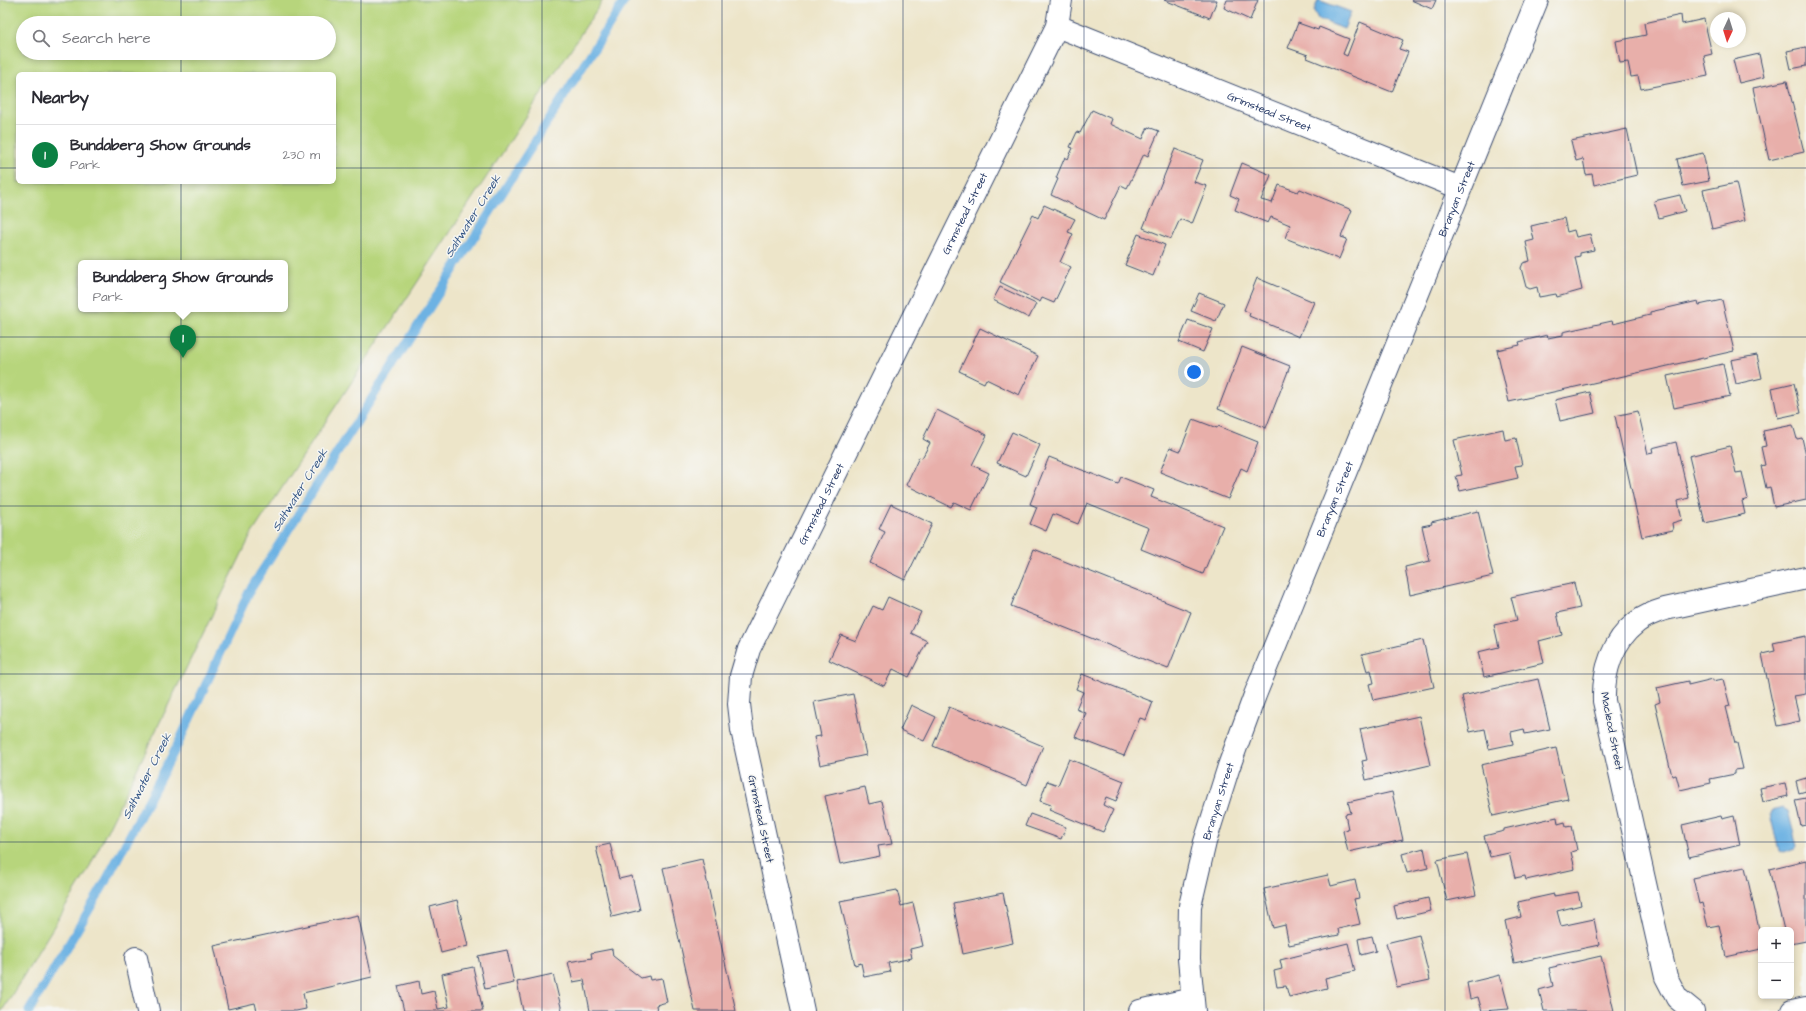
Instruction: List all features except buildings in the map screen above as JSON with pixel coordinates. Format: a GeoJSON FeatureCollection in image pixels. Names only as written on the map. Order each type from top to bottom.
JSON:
{"type":"FeatureCollection","features":[{"type":"Feature","properties":{"kind":"street","name":"Grimstead Street"},"geometry":{"type":"LineString","coordinates":[[803,1011],[742,730],[739,704],[741,676],[749,648],[1057,26],[1061,0]]}},
{"type":"Feature","properties":{"kind":"street","name":"Branyan Street"},"geometry":{"type":"LineString","coordinates":[[1193,1005],[1189,959],[1190,906],[1205,842],[1229,766],[1255,695],[1537,0]]}},
{"type":"Feature","properties":{"kind":"street","name":"Grimstead Street"},"geometry":{"type":"LineString","coordinates":[[1057,26],[1460,188]]}},
{"type":"Feature","properties":{"kind":"street","name":"Macleod Street"},"geometry":{"type":"LineString","coordinates":[[1693,1011],[1677,998],[1666,978],[1604,700],[1605,675],[1609,660],[1625,634],[1636,623],[1650,615],[1665,609],[1806,578]]}},
{"type":"Feature","properties":{"kind":"street"},"geometry":{"type":"LineString","coordinates":[[136,958],[148,1011]]}},
{"type":"Feature","properties":{"kind":"street"},"geometry":{"type":"LineString","coordinates":[[1140,1011],[1193,1005]]}},
{"type":"Feature","properties":{"kind":"street"},"geometry":{"type":"LineString","coordinates":[[1792,1011],[1806,1008]]}},
{"type":"Feature","properties":{"kind":"green space"},"geometry":{"type":"Polygon","coordinates":[[[0,0],[603,0],[251,535],[87,872],[2,1011],[0,1011],[0,0]]]}},
{"type":"Feature","properties":{"kind":"water"},"geometry":{"type":"Polygon","coordinates":[[[1318,0],[1351,12],[1344,29],[1318,19],[1314,11],[1318,0]]]}},
{"type":"Feature","properties":{"kind":"water"},"geometry":{"type":"Polygon","coordinates":[[[1783,808],[1788,811],[1797,846],[1795,849],[1783,853],[1779,851],[1770,814],[1771,811],[1783,808]]]}},
{"type":"Feature","properties":{"kind":"waterway","name":"Saltwater Creek"},"geometry":{"type":"LineString","coordinates":[[29,1011],[102,888],[177,746],[250,590],[625,0]]}},
{"type":"Feature","properties":{"kind":"place","name":"Bundaberg Show Grounds"},"geometry":{"type":"Point","coordinates":[183,358]}}]}
